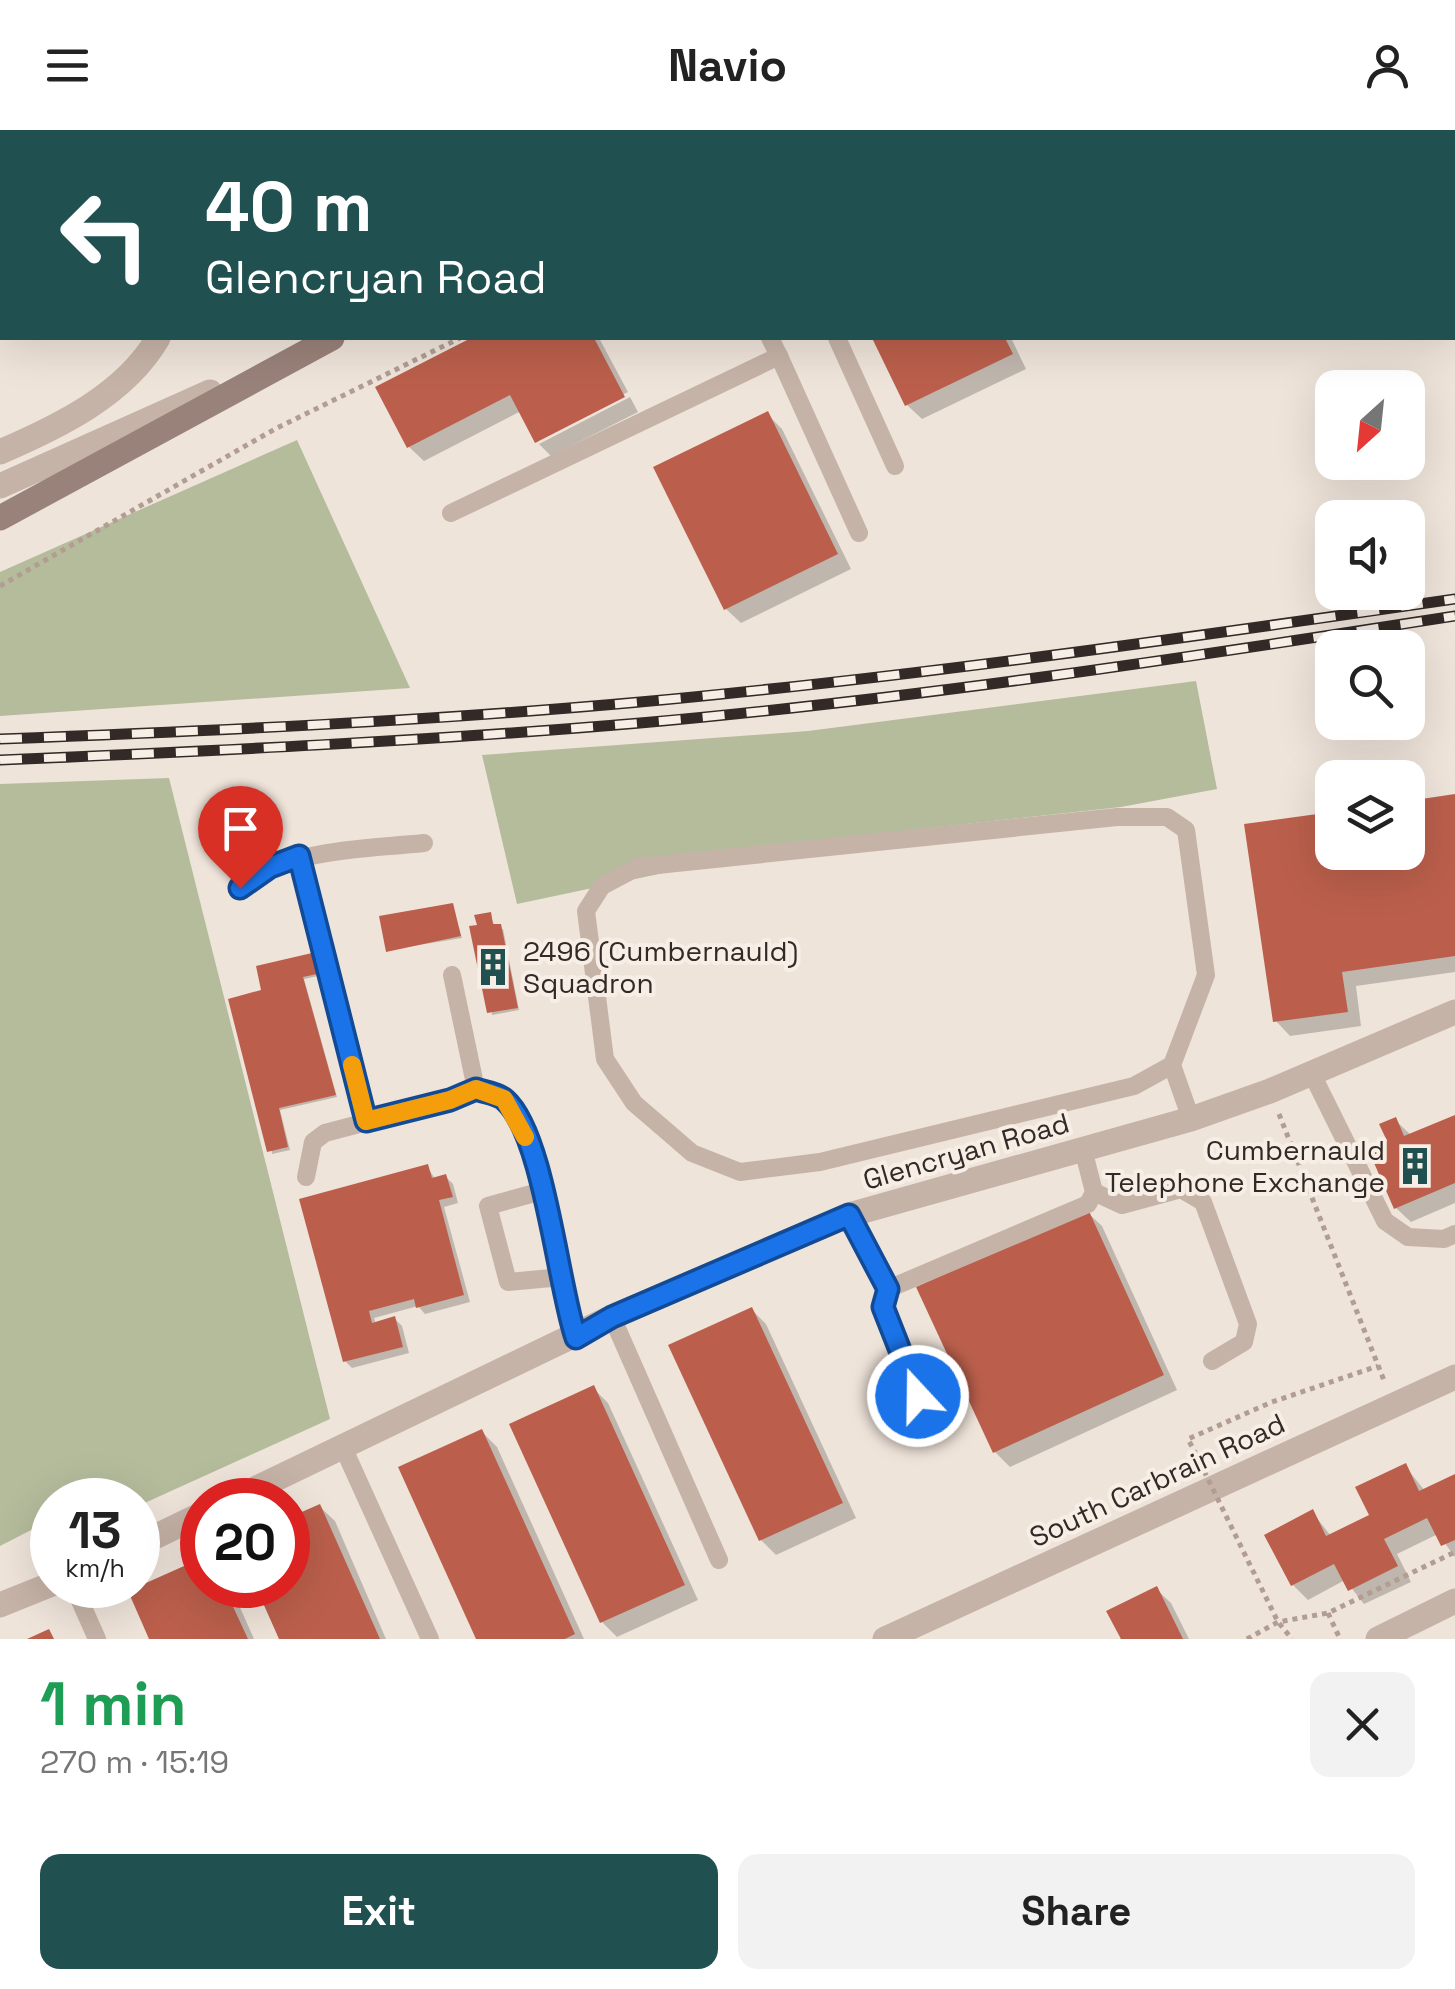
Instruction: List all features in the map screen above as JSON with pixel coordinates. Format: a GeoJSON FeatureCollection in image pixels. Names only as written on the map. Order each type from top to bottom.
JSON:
{"type":"FeatureCollection","features":[{"type":"Feature","properties":{"kind":"main road"},"geometry":{"type":"LineString","coordinates":[[0,518],[326,340]]}},
{"type":"Feature","properties":{"kind":"street"},"geometry":{"type":"LineString","coordinates":[[0,452],[96,402],[156,340]]}},
{"type":"Feature","properties":{"kind":"street"},"geometry":{"type":"LineString","coordinates":[[0,486],[326,340]]}},
{"type":"Feature","properties":{"kind":"street","name":"Glencryan Road"},"geometry":{"type":"LineString","coordinates":[[278,1478],[576,1338],[612,1317],[849,1215],[1191,1119],[1312,1074],[1455,1012]]}},
{"type":"Feature","properties":{"kind":"street","name":"South Carbrain Road"},"geometry":{"type":"LineString","coordinates":[[885,1639],[1455,1377]]}},
{"type":"Feature","properties":{"kind":"street"},"geometry":{"type":"LineString","coordinates":[[0,1606],[30,1593]]}},
{"type":"Feature","properties":{"kind":"street"},"geometry":{"type":"LineString","coordinates":[[1378,1639],[1455,1601]]}},
{"type":"Feature","properties":{"kind":"lane"},"geometry":{"type":"LineString","coordinates":[[771,340],[860,533]]}},
{"type":"Feature","properties":{"kind":"lane"},"geometry":{"type":"LineString","coordinates":[[838,340],[896,466]]}},
{"type":"Feature","properties":{"kind":"lane"},"geometry":{"type":"LineString","coordinates":[[451,513],[779,356]]}},
{"type":"Feature","properties":{"kind":"lane"},"geometry":{"type":"LineString","coordinates":[[1172,1065],[1134,1086],[820,1162],[740,1172],[692,1153],[634,1103],[605,1058],[586,911],[602,886],[638,866],[1117,817],[1166,817],[1186,830],[1206,975],[1172,1065],[1191,1119]]}},
{"type":"Feature","properties":{"kind":"lane"},"geometry":{"type":"LineString","coordinates":[[240,888],[270,867],[299,856],[424,843]]}},
{"type":"Feature","properties":{"kind":"lane"},"geometry":{"type":"LineString","coordinates":[[299,856],[366,1121]]}},
{"type":"Feature","properties":{"kind":"lane"},"geometry":{"type":"LineString","coordinates":[[452,974],[476,1089]]}},
{"type":"Feature","properties":{"kind":"lane"},"geometry":{"type":"LineString","coordinates":[[1312,1074],[1385,1221],[1408,1237],[1444,1239],[1455,1234]]}},
{"type":"Feature","properties":{"kind":"lane"},"geometry":{"type":"LineString","coordinates":[[306,1177],[313,1142],[325,1133],[450,1100],[476,1089],[504,1099],[521,1126],[542,1191],[565,1306],[576,1338]]}},
{"type":"Feature","properties":{"kind":"lane"},"geometry":{"type":"LineString","coordinates":[[888,1289],[1088,1204],[1094,1192],[1083,1149]]}},
{"type":"Feature","properties":{"kind":"lane"},"geometry":{"type":"LineString","coordinates":[[1094,1192],[1122,1205],[1181,1189],[1203,1202],[1248,1324],[1244,1342],[1212,1361]]}},
{"type":"Feature","properties":{"kind":"lane"},"geometry":{"type":"LineString","coordinates":[[542,1191],[488,1206],[508,1282],[562,1277]]}},
{"type":"Feature","properties":{"kind":"lane"},"geometry":{"type":"LineString","coordinates":[[849,1215],[888,1289],[883,1307],[918,1396]]}},
{"type":"Feature","properties":{"kind":"lane"},"geometry":{"type":"LineString","coordinates":[[612,1317],[719,1560]]}},
{"type":"Feature","properties":{"kind":"lane"},"geometry":{"type":"LineString","coordinates":[[343,1447],[430,1639]]}},
{"type":"Feature","properties":{"kind":"lane"},"geometry":{"type":"LineString","coordinates":[[83,1608],[97,1639]]}},
{"type":"Feature","properties":{"kind":"path"},"geometry":{"type":"LineString","coordinates":[[0,586],[276,429],[456,340]]}},
{"type":"Feature","properties":{"kind":"path"},"geometry":{"type":"LineString","coordinates":[[1270,1091],[1394,1404]]}},
{"type":"Feature","properties":{"kind":"path"},"geometry":{"type":"LineString","coordinates":[[1292,1639],[1278,1622],[1188,1439],[1272,1402],[1378,1366]]}},
{"type":"Feature","properties":{"kind":"path"},"geometry":{"type":"LineString","coordinates":[[1247,1639],[1278,1622],[1328,1612],[1455,1552]]}},
{"type":"Feature","properties":{"kind":"path"},"geometry":{"type":"LineString","coordinates":[[1328,1612],[1340,1639]]}},
{"type":"Feature","properties":{"kind":"green space"},"geometry":{"type":"Polygon","coordinates":[[[297,440],[410,688],[0,716],[0,572],[297,440]]]}},
{"type":"Feature","properties":{"kind":"green space"},"geometry":{"type":"Polygon","coordinates":[[[1196,681],[1217,789],[1121,807],[820,840],[517,904],[482,755],[808,731],[1196,681]]]}},
{"type":"Feature","properties":{"kind":"green space"},"geometry":{"type":"Polygon","coordinates":[[[169,778],[330,1419],[200,1478],[180,1478],[180,1487],[160,1496],[160,1478],[30,1478],[30,1531],[0,1546],[0,784],[169,778]]]}},
{"type":"Feature","properties":{"kind":"building"},"geometry":{"type":"Polygon","coordinates":[[[467,340],[595,340],[625,397],[535,443],[510,395],[407,448],[375,387],[467,340]]]}},
{"type":"Feature","properties":{"kind":"building"},"geometry":{"type":"Polygon","coordinates":[[[873,340],[1006,340],[1013,354],[905,406],[873,340]]]}},
{"type":"Feature","properties":{"kind":"building"},"geometry":{"type":"Polygon","coordinates":[[[768,411],[838,554],[724,610],[653,467],[768,411]]]}},
{"type":"Feature","properties":{"kind":"building"},"geometry":{"type":"Polygon","coordinates":[[[1455,794],[1455,956],[1342,972],[1348,1012],[1273,1022],[1244,824],[1315,814],[1315,870],[1425,870],[1425,798],[1455,794]]]}},
{"type":"Feature","properties":{"kind":"building","name":"2496 (Cumbernauld) Squadron"},"geometry":{"type":"Polygon","coordinates":[[[453,903],[461,936],[386,952],[379,916],[453,903]]]}},
{"type":"Feature","properties":{"kind":"building","name":"2496 (Cumbernauld) Squadron"},"geometry":{"type":"Polygon","coordinates":[[[491,912],[493,924],[501,924],[518,1008],[487,1013],[469,926],[477,925],[474,915],[491,912]]]}},
{"type":"Feature","properties":{"kind":"building"},"geometry":{"type":"Polygon","coordinates":[[[312,953],[317,974],[303,977],[336,1095],[279,1108],[288,1147],[267,1152],[228,999],[261,990],[256,966],[312,953]]]}},
{"type":"Feature","properties":{"kind":"building","name":"Cumbernauld Telephone Exchange"},"geometry":{"type":"Polygon","coordinates":[[[1455,1115],[1455,1183],[1394,1209],[1368,1149],[1387,1141],[1379,1124],[1396,1117],[1404,1136],[1455,1115]]]}},
{"type":"Feature","properties":{"kind":"building"},"geometry":{"type":"Polygon","coordinates":[[[428,1164],[432,1178],[446,1174],[453,1197],[439,1200],[464,1295],[416,1308],[414,1299],[369,1311],[372,1323],[395,1316],[403,1347],[343,1362],[299,1199],[428,1164]]]}},
{"type":"Feature","properties":{"kind":"building"},"geometry":{"type":"Polygon","coordinates":[[[1088,1209],[1164,1375],[993,1453],[916,1287],[1088,1209]]]}},
{"type":"Feature","properties":{"kind":"building"},"geometry":{"type":"Polygon","coordinates":[[[752,1307],[843,1503],[759,1541],[668,1345],[752,1307]]]}},
{"type":"Feature","properties":{"kind":"building"},"geometry":{"type":"Polygon","coordinates":[[[594,1385],[685,1585],[600,1623],[509,1424],[594,1385]]]}},
{"type":"Feature","properties":{"kind":"building"},"geometry":{"type":"Polygon","coordinates":[[[482,1429],[575,1634],[565,1639],[476,1639],[398,1467],[482,1429]]]}},
{"type":"Feature","properties":{"kind":"building"},"geometry":{"type":"Polygon","coordinates":[[[1406,1463],[1419,1491],[1455,1474],[1455,1540],[1441,1546],[1427,1518],[1384,1539],[1398,1566],[1348,1591],[1334,1564],[1291,1586],[1264,1535],[1313,1509],[1326,1536],[1369,1515],[1355,1487],[1406,1463]]]}},
{"type":"Feature","properties":{"kind":"building"},"geometry":{"type":"Polygon","coordinates":[[[320,1504],[380,1639],[279,1639],[265,1608],[310,1608],[310,1508],[320,1504]]]}},
{"type":"Feature","properties":{"kind":"building"},"geometry":{"type":"Polygon","coordinates":[[[180,1568],[180,1608],[234,1608],[248,1639],[149,1639],[135,1608],[160,1608],[160,1577],[180,1568]]]}},
{"type":"Feature","properties":{"kind":"building"},"geometry":{"type":"Polygon","coordinates":[[[1157,1586],[1183,1639],[1121,1639],[1106,1611],[1157,1586]]]}},
{"type":"Feature","properties":{"kind":"building"},"geometry":{"type":"Polygon","coordinates":[[[49,1629],[54,1639],[27,1639],[49,1629]]]}},
{"type":"Feature","properties":{"kind":"railway"},"geometry":{"type":"LineString","coordinates":[[0,739],[320,725],[640,702],[946,669],[1455,599]]}},
{"type":"Feature","properties":{"kind":"railway"},"geometry":{"type":"LineString","coordinates":[[0,760],[400,740],[742,713],[1048,676],[1455,616]]}},
{"type":"Feature","properties":{"kind":"slow traffic"},"geometry":{"type":"LineString","coordinates":[[352,1065],[366,1121],[450,1100],[476,1089],[504,1099],[525,1137]]}},
{"type":"Feature","properties":{"kind":"place","name":"2496 (Cumbernauld) Squadron"},"geometry":{"type":"Point","coordinates":[493,967]}},
{"type":"Feature","properties":{"kind":"place","name":"Cumbernauld Telephone Exchange"},"geometry":{"type":"Point","coordinates":[1415,1166]}},
{"type":"Feature","properties":{"kind":"route"},"geometry":{"type":"LineString","coordinates":[[240,888],[270,867],[299,856],[366,1121],[450,1100],[476,1089],[504,1099],[521,1126],[536,1169],[560,1255],[565,1306],[576,1338],[612,1317],[849,1215],[888,1289],[883,1307],[918,1396]]}}]}
